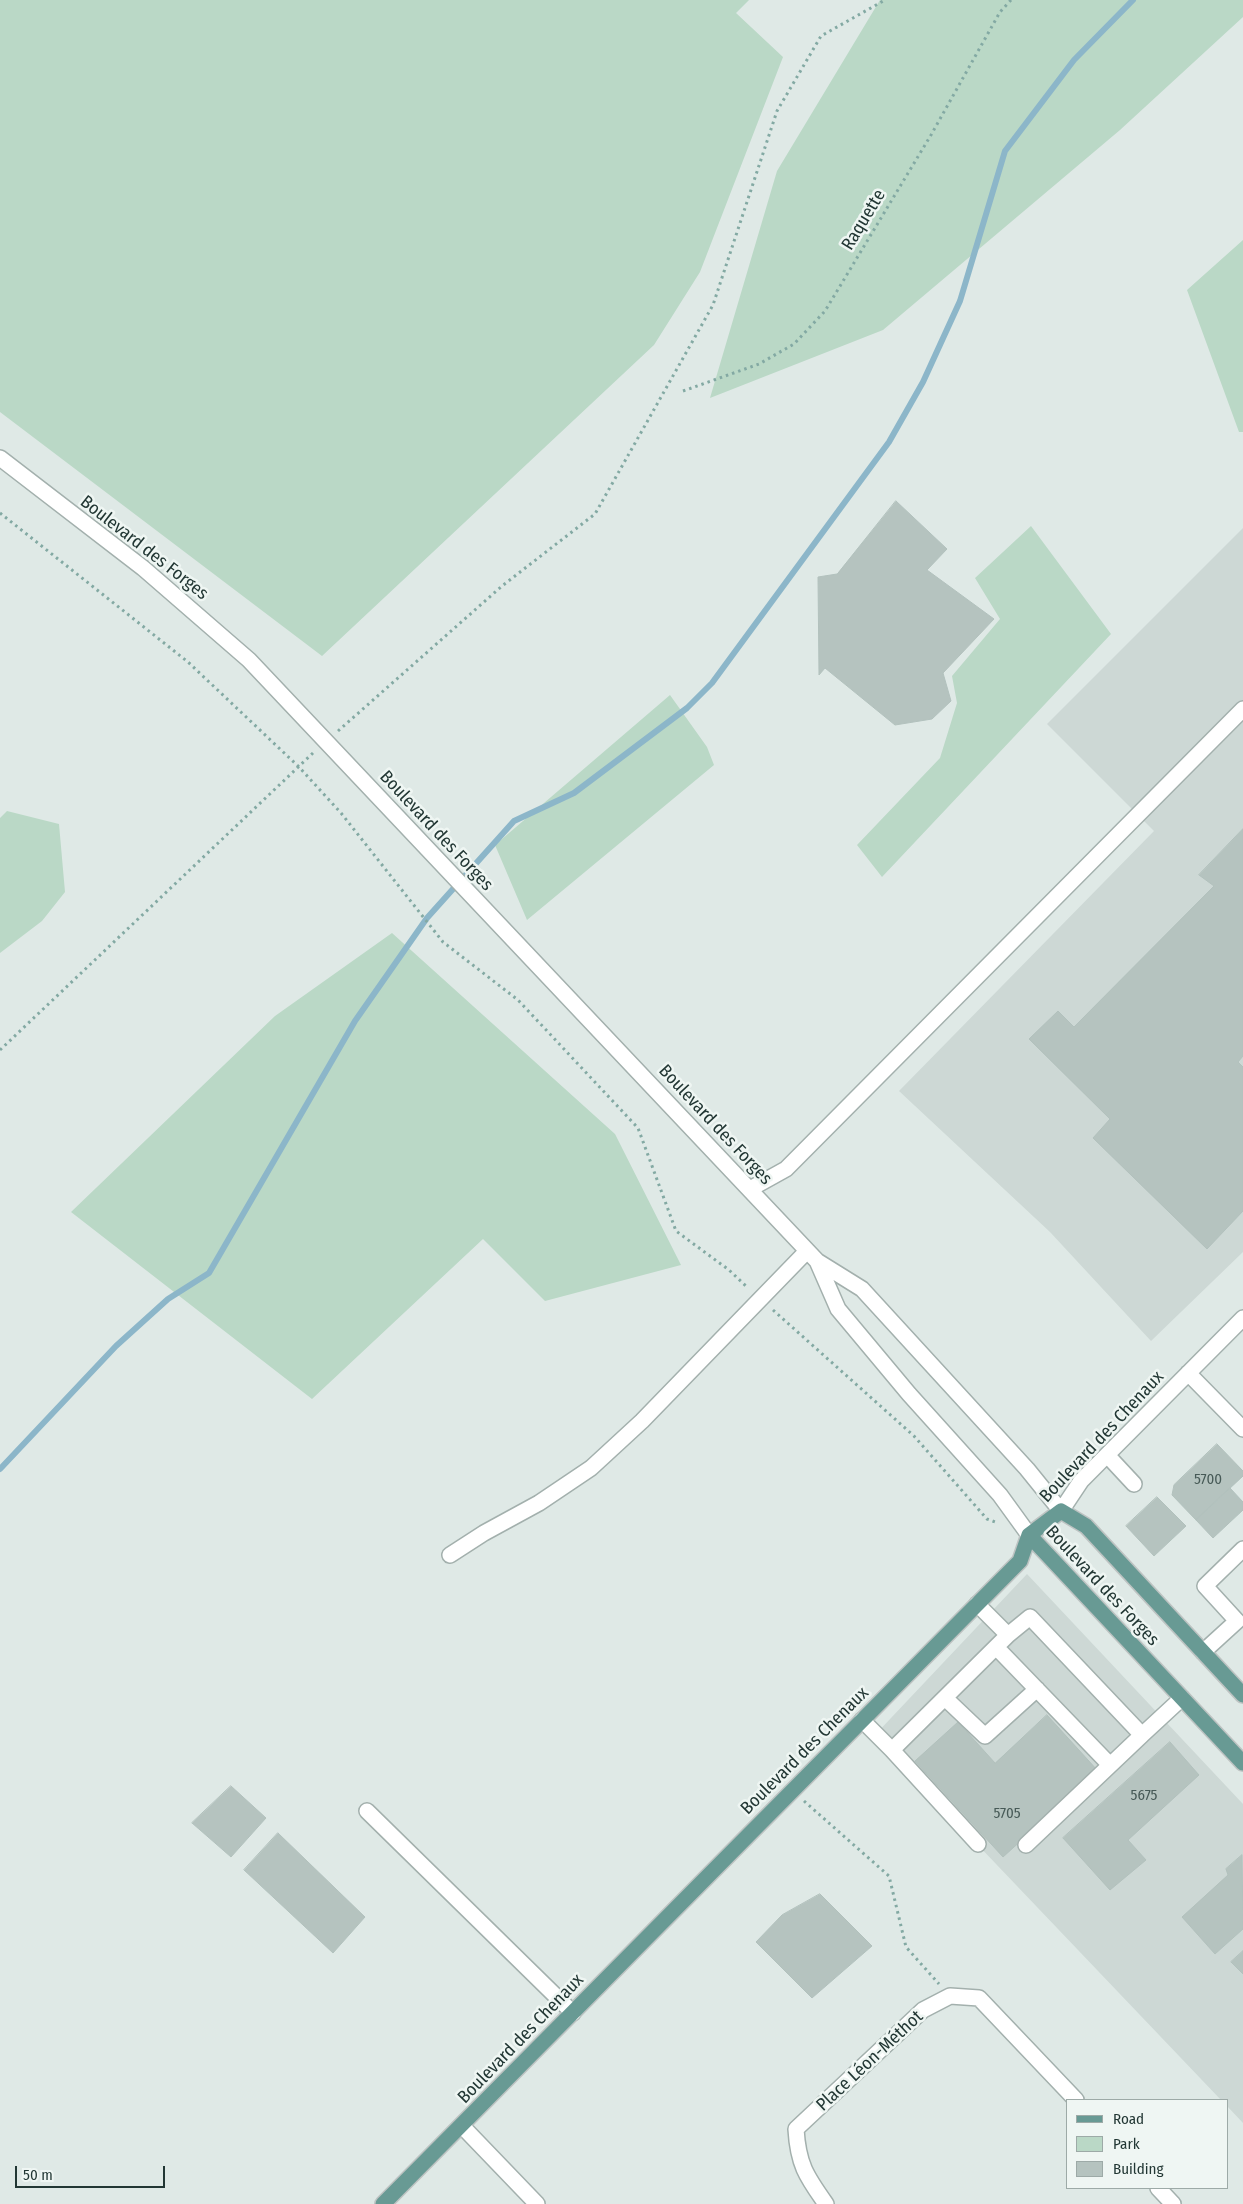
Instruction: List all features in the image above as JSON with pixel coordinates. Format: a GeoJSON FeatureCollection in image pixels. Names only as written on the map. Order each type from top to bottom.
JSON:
{"type":"FeatureCollection","features":[{"type":"Feature","properties":{"kind":"main road","name":"Boulevard des Chenaux"},"geometry":{"type":"LineString","coordinates":[[383,2204],[1020,1561],[1029,1535],[1061,1510]]}},
{"type":"Feature","properties":{"kind":"main road","name":"Boulevard des Forges"},"geometry":{"type":"LineString","coordinates":[[1061,1510],[1086,1526],[1243,1695]]}},
{"type":"Feature","properties":{"kind":"main road","name":"Boulevard des Forges"},"geometry":{"type":"LineString","coordinates":[[1029,1535],[1243,1763]]}},
{"type":"Feature","properties":{"kind":"street","name":"Boulevard des Forges"},"geometry":{"type":"LineString","coordinates":[[0,458],[188,605],[249,660],[750,1188],[812,1256],[862,1289],[1027,1469],[1061,1510]]}},
{"type":"Feature","properties":{"kind":"street"},"geometry":{"type":"LineString","coordinates":[[750,1188],[786,1169],[1243,709]]}},
{"type":"Feature","properties":{"kind":"street","name":"Boulevard des Forges"},"geometry":{"type":"LineString","coordinates":[[812,1256],[838,1309],[909,1394],[1000,1495],[1029,1535]]}},
{"type":"Feature","properties":{"kind":"street"},"geometry":{"type":"LineString","coordinates":[[450,1555],[484,1533],[539,1503],[591,1468],[642,1421],[761,1299],[812,1256]]}},
{"type":"Feature","properties":{"kind":"street","name":"Boulevard des Chenaux"},"geometry":{"type":"LineString","coordinates":[[1061,1510],[1081,1481],[1243,1318]]}},
{"type":"Feature","properties":{"kind":"street"},"geometry":{"type":"LineString","coordinates":[[1188,1373],[1243,1429]]}},
{"type":"Feature","properties":{"kind":"street"},"geometry":{"type":"LineString","coordinates":[[1107,1455],[1134,1484]]}},
{"type":"Feature","properties":{"kind":"street"},"geometry":{"type":"LineString","coordinates":[[1203,1652],[1237,1621],[1204,1586],[1243,1549]]}},
{"type":"Feature","properties":{"kind":"street"},"geometry":{"type":"LineString","coordinates":[[977,1604],[1008,1636]]}},
{"type":"Feature","properties":{"kind":"street"},"geometry":{"type":"LineString","coordinates":[[892,1750],[1030,1616],[1142,1736]]}},
{"type":"Feature","properties":{"kind":"street"},"geometry":{"type":"LineString","coordinates":[[996,1647],[1110,1765]]}},
{"type":"Feature","properties":{"kind":"street"},"geometry":{"type":"LineString","coordinates":[[945,1698],[985,1736],[1037,1689]]}},
{"type":"Feature","properties":{"kind":"street"},"geometry":{"type":"LineString","coordinates":[[1026,1845],[1182,1698]]}},
{"type":"Feature","properties":{"kind":"street"},"geometry":{"type":"LineString","coordinates":[[862,1720],[978,1844]]}},
{"type":"Feature","properties":{"kind":"street"},"geometry":{"type":"LineString","coordinates":[[367,1810],[573,2013]]}},
{"type":"Feature","properties":{"kind":"street"},"geometry":{"type":"LineString","coordinates":[[950,1996],[979,1998],[1075,2099]]}},
{"type":"Feature","properties":{"kind":"street","name":"Place Léon-Méthot"},"geometry":{"type":"LineString","coordinates":[[826,2204],[807,2177],[798,2152],[796,2129],[922,2010],[950,1996]]}},
{"type":"Feature","properties":{"kind":"street"},"geometry":{"type":"LineString","coordinates":[[462,2126],[537,2204]]}},
{"type":"Feature","properties":{"kind":"street"},"geometry":{"type":"LineString","coordinates":[[1159,2189],[1173,2204]]}},
{"type":"Feature","properties":{"kind":"path"},"geometry":{"type":"LineString","coordinates":[[0,1050],[326,741],[502,586],[595,514],[712,305],[777,111],[821,36],[885,0]]}},
{"type":"Feature","properties":{"kind":"path","name":"Raquette"},"geometry":{"type":"LineString","coordinates":[[683,391],[759,364],[794,344],[825,311],[931,135],[1000,12],[1011,0]]}},
{"type":"Feature","properties":{"kind":"path"},"geometry":{"type":"LineString","coordinates":[[0,513],[188,662],[299,767],[341,813],[443,942],[518,1000],[638,1128],[676,1231],[729,1270],[914,1436],[987,1519],[1029,1535]]}},
{"type":"Feature","properties":{"kind":"path"},"geometry":{"type":"LineString","coordinates":[[792,1791],[889,1876],[906,1947],[950,1996]]}},
{"type":"Feature","properties":{"kind":"shaded area"},"geometry":{"type":"Polygon","coordinates":[[[1243,528],[1243,1252],[1151,1341],[1050,1232],[899,1091],[1154,831],[1047,724],[1243,528]]]}},
{"type":"Feature","properties":{"kind":"shaded area"},"geometry":{"type":"Polygon","coordinates":[[[1027,1574],[1243,1804],[1243,2123],[1228,2107],[1228,2099],[1220,2099],[874,1736],[1027,1574]]]}},
{"type":"Feature","properties":{"kind":"green space"},"geometry":{"type":"Polygon","coordinates":[[[0,0],[749,0],[736,13],[783,57],[700,272],[654,345],[322,656],[0,412],[0,0]]]}},
{"type":"Feature","properties":{"kind":"green space"},"geometry":{"type":"Polygon","coordinates":[[[880,0],[1243,0],[1243,17],[1120,130],[883,330],[710,398],[777,171],[880,0]]]}},
{"type":"Feature","properties":{"kind":"green space"},"geometry":{"type":"Polygon","coordinates":[[[1243,240],[1243,432],[1239,432],[1187,290],[1243,240]]]}},
{"type":"Feature","properties":{"kind":"green space"},"geometry":{"type":"Polygon","coordinates":[[[1031,526],[1111,634],[882,877],[857,845],[940,758],[957,703],[952,676],[1000,619],[975,578],[1031,526]]]}},
{"type":"Feature","properties":{"kind":"green space"},"geometry":{"type":"Polygon","coordinates":[[[670,695],[707,747],[714,765],[527,920],[495,845],[670,695]]]}},
{"type":"Feature","properties":{"kind":"green space"},"geometry":{"type":"Polygon","coordinates":[[[7,811],[59,824],[65,892],[42,921],[0,953],[0,818],[7,811]]]}},
{"type":"Feature","properties":{"kind":"green space"},"geometry":{"type":"Polygon","coordinates":[[[392,933],[615,1134],[681,1265],[545,1301],[483,1239],[312,1399],[71,1212],[275,1016],[392,933]]]}},
{"type":"Feature","properties":{"kind":"building"},"geometry":{"type":"Polygon","coordinates":[[[896,501],[947,549],[927,570],[994,619],[943,673],[951,701],[932,719],[895,725],[825,668],[819,675],[818,577],[837,574],[896,501]]]}},
{"type":"Feature","properties":{"kind":"building"},"geometry":{"type":"Polygon","coordinates":[[[1243,829],[1243,1056],[1238,1062],[1243,1067],[1243,1211],[1207,1249],[1093,1138],[1110,1119],[1029,1039],[1058,1011],[1074,1027],[1214,886],[1199,875],[1243,829]]]}},
{"type":"Feature","properties":{"kind":"building"},"geometry":{"type":"Polygon","coordinates":[[[1217,1444],[1243,1471],[1243,1476],[1196,1520],[1172,1495],[1174,1485],[1217,1444]]]}},
{"type":"Feature","properties":{"kind":"building"},"geometry":{"type":"Polygon","coordinates":[[[1230,1488],[1243,1502],[1243,1510],[1213,1538],[1196,1520],[1230,1488]]]}},
{"type":"Feature","properties":{"kind":"building"},"geometry":{"type":"Polygon","coordinates":[[[1157,1497],[1186,1526],[1154,1556],[1126,1526],[1157,1497]]]}},
{"type":"Feature","properties":{"kind":"building"},"geometry":{"type":"Polygon","coordinates":[[[1047,1715],[1098,1771],[1003,1857],[915,1761],[958,1722],[995,1763],[1047,1715]]]}},
{"type":"Feature","properties":{"kind":"building"},"geometry":{"type":"Polygon","coordinates":[[[1170,1742],[1199,1775],[1128,1840],[1146,1860],[1110,1890],[1063,1838],[1170,1742]]]}},
{"type":"Feature","properties":{"kind":"building"},"geometry":{"type":"Polygon","coordinates":[[[231,1786],[266,1818],[231,1857],[192,1823],[231,1786]]]}},
{"type":"Feature","properties":{"kind":"building"},"geometry":{"type":"Polygon","coordinates":[[[278,1833],[365,1917],[333,1953],[244,1870],[278,1833]]]}},
{"type":"Feature","properties":{"kind":"building"},"geometry":{"type":"Polygon","coordinates":[[[1242,1855],[1243,1929],[1215,1954],[1182,1917],[1228,1875],[1226,1869],[1242,1855]]]}},
{"type":"Feature","properties":{"kind":"building"},"geometry":{"type":"Polygon","coordinates":[[[820,1894],[872,1946],[812,1998],[756,1942],[782,1915],[820,1894]]]}},
{"type":"Feature","properties":{"kind":"building"},"geometry":{"type":"Polygon","coordinates":[[[1243,1951],[1243,1974],[1231,1962],[1243,1951]]]}},
{"type":"Feature","properties":{"kind":"waterway"},"geometry":{"type":"LineString","coordinates":[[0,1469],[116,1346],[168,1299],[209,1273],[355,1021],[427,918],[514,821],[574,793],[687,708],[712,683],[889,442],[923,382],[960,301],[1005,151],[1074,60],[1133,0]]}}]}
